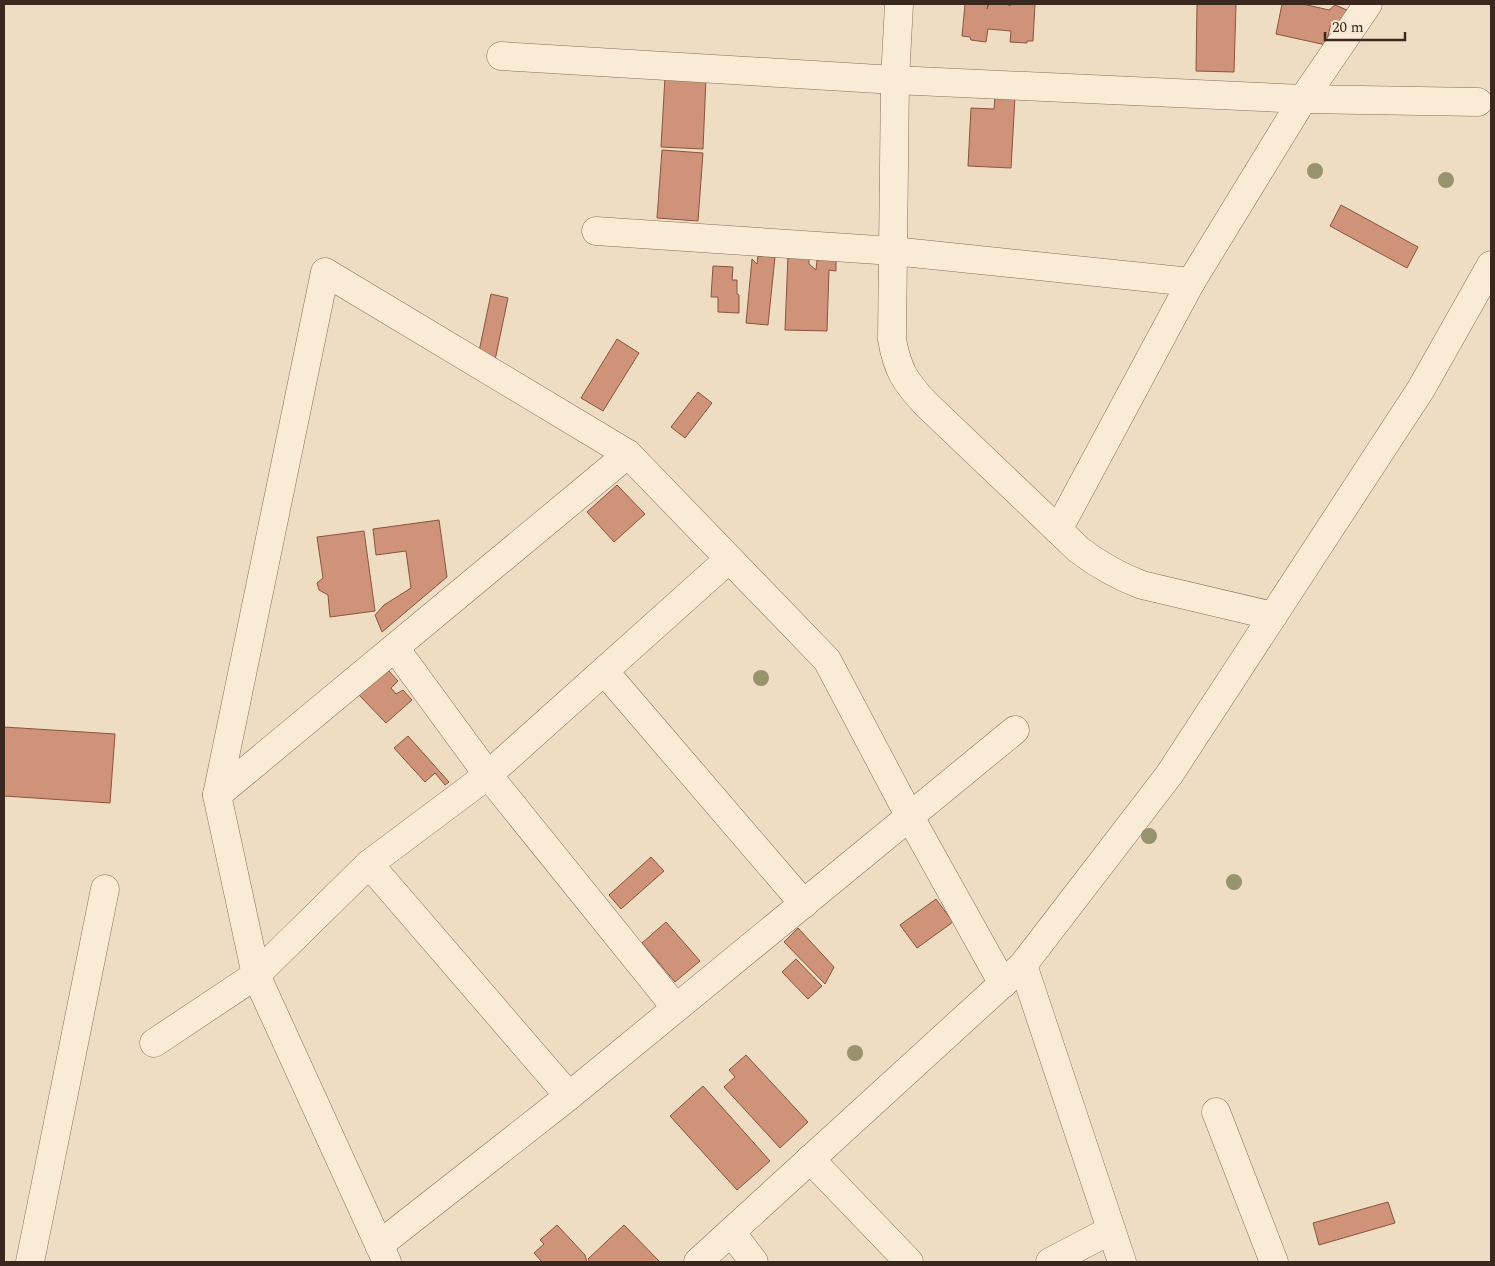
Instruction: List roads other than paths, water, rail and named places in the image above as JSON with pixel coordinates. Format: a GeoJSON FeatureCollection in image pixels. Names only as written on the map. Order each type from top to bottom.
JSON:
{"type":"FeatureCollection","features":[{"type":"Feature","properties":{"kind":"street"},"geometry":{"type":"LineString","coordinates":[[899,4],[895,80],[892,339],[895,359],[902,375],[912,390],[926,404],[1079,550],[1101,566],[1142,585],[1273,616]]}},
{"type":"Feature","properties":{"kind":"street"},"geometry":{"type":"LineString","coordinates":[[1058,530],[1191,282],[1302,99],[1368,4]]}},
{"type":"Feature","properties":{"kind":"street"},"geometry":{"type":"LineString","coordinates":[[502,56],[895,80],[1302,99],[1478,102]]}},
{"type":"Feature","properties":{"kind":"street"},"geometry":{"type":"LineString","coordinates":[[596,231],[893,251],[1191,282]]}},
{"type":"Feature","properties":{"kind":"street"},"geometry":{"type":"LineString","coordinates":[[698,1262],[1023,965],[1168,775],[1421,389],[1491,264]]}},
{"type":"Feature","properties":{"kind":"street"},"geometry":{"type":"LineString","coordinates":[[1003,984],[910,817],[827,660],[628,454],[325,272],[218,795],[256,975],[383,1254],[569,1096],[804,904],[910,817],[1016,730]]}},
{"type":"Feature","properties":{"kind":"street"},"geometry":{"type":"LineString","coordinates":[[218,795],[628,454]]}},
{"type":"Feature","properties":{"kind":"street"},"geometry":{"type":"LineString","coordinates":[[154,1043],[256,975],[369,864],[488,775],[728,559]]}},
{"type":"Feature","properties":{"kind":"street"},"geometry":{"type":"LineString","coordinates":[[395,648],[488,775],[676,1008]]}},
{"type":"Feature","properties":{"kind":"street"},"geometry":{"type":"LineString","coordinates":[[604,671],[804,904]]}},
{"type":"Feature","properties":{"kind":"street"},"geometry":{"type":"LineString","coordinates":[[369,864],[569,1096]]}},
{"type":"Feature","properties":{"kind":"street"},"geometry":{"type":"LineString","coordinates":[[30,1262],[105,888]]}},
{"type":"Feature","properties":{"kind":"street"},"geometry":{"type":"LineString","coordinates":[[1023,965],[1122,1262]]}},
{"type":"Feature","properties":{"kind":"street"},"geometry":{"type":"LineString","coordinates":[[1216,1112],[1274,1262]]}},
{"type":"Feature","properties":{"kind":"street"},"geometry":{"type":"LineString","coordinates":[[810,1159],[909,1262]]}},
{"type":"Feature","properties":{"kind":"street"},"geometry":{"type":"LineString","coordinates":[[1050,1262],[1111,1230]]}},
{"type":"Feature","properties":{"kind":"street"},"geometry":{"type":"LineString","coordinates":[[731,1232],[754,1262]]}}]}
